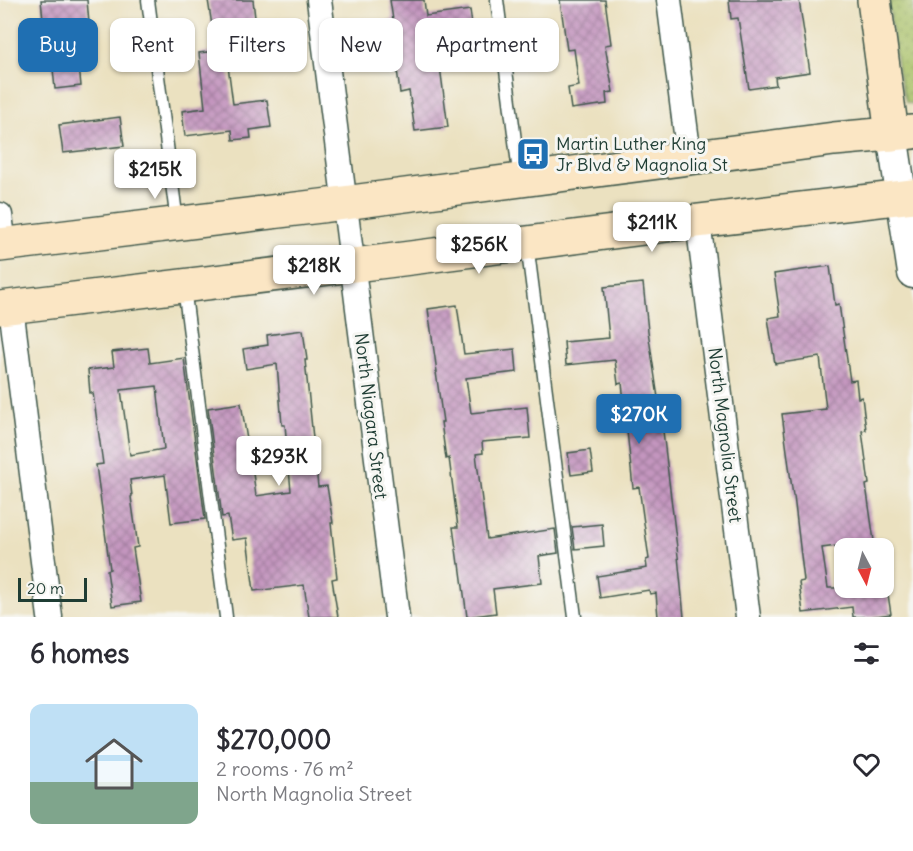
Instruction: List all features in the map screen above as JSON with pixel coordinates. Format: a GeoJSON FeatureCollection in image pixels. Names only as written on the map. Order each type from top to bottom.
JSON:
{"type":"FeatureCollection","features":[{"type":"Feature","properties":{"kind":"main road"},"geometry":{"type":"LineString","coordinates":[[1,235],[177,224],[520,180],[688,147],[903,133],[874,0]]}},
{"type":"Feature","properties":{"kind":"main road"},"geometry":{"type":"LineString","coordinates":[[5,307],[908,197]]}},
{"type":"Feature","properties":{"kind":"street","name":"North Niagara Street"},"geometry":{"type":"LineString","coordinates":[[319,0],[397,617]]}},
{"type":"Feature","properties":{"kind":"street"},"geometry":{"type":"LineString","coordinates":[[669,0],[688,147]]}},
{"type":"Feature","properties":{"kind":"street"},"geometry":{"type":"LineString","coordinates":[[903,133],[913,273]]}},
{"type":"Feature","properties":{"kind":"street","name":"North Magnolia Street"},"geometry":{"type":"LineString","coordinates":[[698,221],[748,617]]}},
{"type":"Feature","properties":{"kind":"street"},"geometry":{"type":"LineString","coordinates":[[5,307],[51,617]]}},
{"type":"Feature","properties":{"kind":"lane"},"geometry":{"type":"LineString","coordinates":[[148,0],[177,224]]}},
{"type":"Feature","properties":{"kind":"lane"},"geometry":{"type":"LineString","coordinates":[[496,0],[520,180]]}},
{"type":"Feature","properties":{"kind":"lane"},"geometry":{"type":"LineString","coordinates":[[527,243],[575,617]]}},
{"type":"Feature","properties":{"kind":"lane"},"geometry":{"type":"LineString","coordinates":[[184,286],[226,617]]}},
{"type":"Feature","properties":{"kind":"green space"},"geometry":{"type":"Polygon","coordinates":[[[888,0],[913,0],[913,104],[906,102],[898,72],[888,0]]]}},
{"type":"Feature","properties":{"kind":"building"},"geometry":{"type":"Polygon","coordinates":[[[41,0],[87,0],[89,18],[43,18],[41,0]]]}},
{"type":"Feature","properties":{"kind":"building"},"geometry":{"type":"Polygon","coordinates":[[[208,0],[253,0],[255,18],[211,18],[208,0]]]}},
{"type":"Feature","properties":{"kind":"building"},"geometry":{"type":"Polygon","coordinates":[[[390,0],[424,0],[426,16],[470,10],[471,18],[415,18],[415,72],[441,72],[448,127],[415,131],[409,91],[400,93],[397,72],[403,72],[403,18],[393,18],[390,0]]]}},
{"type":"Feature","properties":{"kind":"building"},"geometry":{"type":"Polygon","coordinates":[[[560,0],[605,0],[611,44],[605,45],[613,92],[606,93],[607,104],[571,109],[568,88],[579,86],[574,49],[567,50],[560,0]]]}},
{"type":"Feature","properties":{"kind":"building"},"geometry":{"type":"Polygon","coordinates":[[[729,0],[799,0],[810,72],[775,77],[776,85],[749,89],[738,18],[731,19],[729,0]]]}},
{"type":"Feature","properties":{"kind":"building"},"geometry":{"type":"Polygon","coordinates":[[[207,52],[207,72],[229,72],[233,104],[267,100],[271,127],[250,130],[251,138],[233,140],[232,130],[185,136],[182,111],[205,108],[199,53],[207,52]]]}},
{"type":"Feature","properties":{"kind":"building"},"geometry":{"type":"Polygon","coordinates":[[[53,72],[80,72],[81,86],[55,89],[53,72]]]}},
{"type":"Feature","properties":{"kind":"building"},"geometry":{"type":"Polygon","coordinates":[[[120,117],[124,146],[63,153],[59,125],[120,117]]]}},
{"type":"Feature","properties":{"kind":"building"},"geometry":{"type":"Polygon","coordinates":[[[830,266],[835,305],[839,304],[850,381],[856,380],[858,398],[862,397],[866,430],[862,431],[869,484],[866,485],[874,538],[834,538],[834,546],[822,548],[828,588],[834,588],[834,598],[889,598],[891,614],[853,617],[852,607],[803,613],[799,582],[804,581],[782,414],[826,409],[820,357],[775,364],[768,318],[780,316],[774,274],[830,266]]]}},
{"type":"Feature","properties":{"kind":"building"},"geometry":{"type":"Polygon","coordinates":[[[643,283],[663,431],[684,617],[658,617],[656,593],[650,594],[649,590],[600,598],[597,576],[647,568],[646,560],[649,559],[639,487],[633,488],[622,383],[618,384],[615,360],[566,365],[564,342],[609,338],[604,287],[643,283]]]}},
{"type":"Feature","properties":{"kind":"building"},"geometry":{"type":"Polygon","coordinates":[[[457,305],[464,354],[515,349],[517,372],[466,378],[471,413],[527,407],[530,438],[482,442],[483,453],[476,454],[487,539],[555,529],[558,553],[539,556],[542,583],[493,589],[496,613],[467,617],[453,527],[458,527],[449,458],[446,459],[428,309],[457,305]]]}},
{"type":"Feature","properties":{"kind":"building"},"geometry":{"type":"Polygon","coordinates":[[[303,330],[318,487],[327,486],[333,523],[331,523],[337,578],[332,579],[338,617],[309,617],[304,585],[254,591],[247,538],[232,540],[228,516],[222,517],[208,408],[241,403],[256,496],[291,491],[277,364],[246,369],[243,349],[268,345],[267,335],[303,330]]]}},
{"type":"Feature","properties":{"kind":"building"},"geometry":{"type":"Polygon","coordinates":[[[148,348],[150,363],[184,358],[205,519],[171,523],[165,475],[130,480],[138,547],[133,548],[141,602],[112,606],[107,570],[110,569],[96,465],[103,464],[88,370],[114,367],[112,352],[148,348]],[[157,386],[121,390],[130,455],[164,449],[157,386]]]}},
{"type":"Feature","properties":{"kind":"building"},"geometry":{"type":"Polygon","coordinates":[[[590,450],[593,472],[571,475],[568,453],[590,450]]]}},
{"type":"Feature","properties":{"kind":"building"},"geometry":{"type":"Polygon","coordinates":[[[602,524],[604,546],[575,549],[572,527],[602,524]]]}},
{"type":"Feature","properties":{"kind":"place","name":"Martin Luther King Jr Blvd & Magnolia St"},"geometry":{"type":"Point","coordinates":[533,154]}}]}
